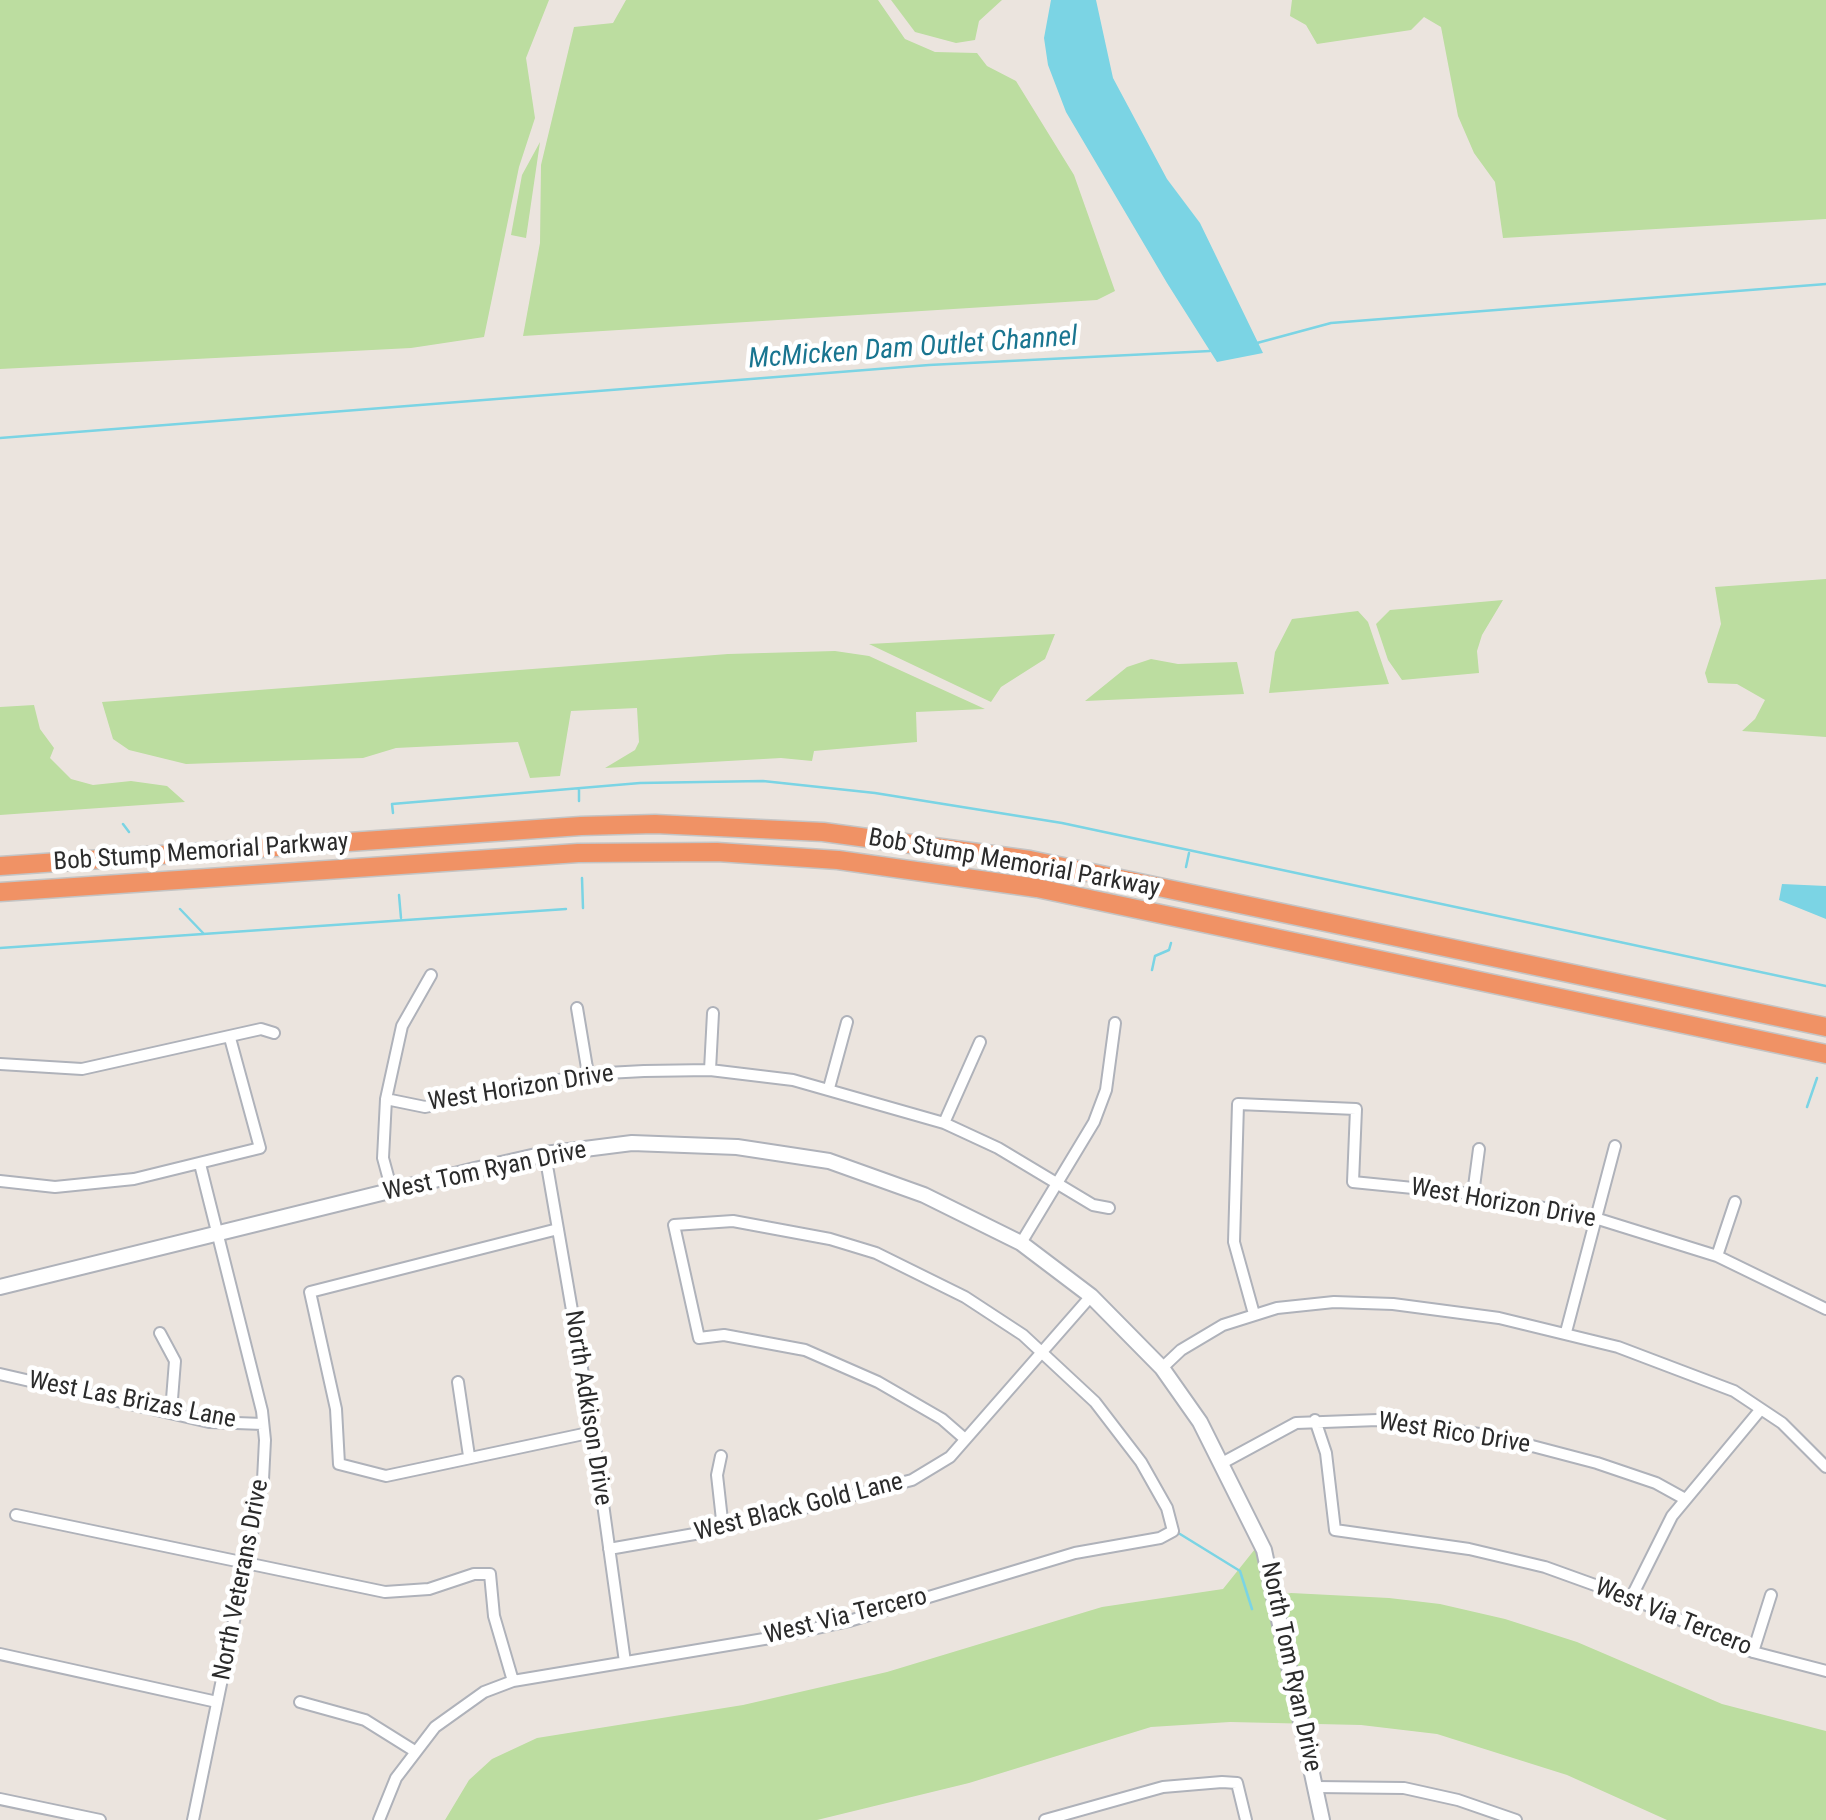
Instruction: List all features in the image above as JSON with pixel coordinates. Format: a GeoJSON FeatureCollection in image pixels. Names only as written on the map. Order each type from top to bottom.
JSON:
{"type":"FeatureCollection","features":[{"type":"Feature","properties":{"kind":"highway","name":"Bob Stump Memorial Parkway"},"geometry":{"type":"LineString","coordinates":[[0,866],[545,828],[655,824],[812,831],[1030,860],[1826,1026]]}},
{"type":"Feature","properties":{"kind":"highway","name":"Bob Stump Memorial Parkway"},"geometry":{"type":"LineString","coordinates":[[0,892],[559,854],[699,852],[838,860],[1037,888],[1826,1054]]}},
{"type":"Feature","properties":{"kind":"street"},"geometry":{"type":"LineString","coordinates":[[392,1191],[382,1158],[386,1099],[402,1026],[431,975]]}},
{"type":"Feature","properties":{"kind":"street"},"geometry":{"type":"LineString","coordinates":[[576,1008],[588,1074]]}},
{"type":"Feature","properties":{"kind":"street"},"geometry":{"type":"LineString","coordinates":[[710,1070],[713,1013]]}},
{"type":"Feature","properties":{"kind":"street"},"geometry":{"type":"LineString","coordinates":[[829,1088],[847,1022]]}},
{"type":"Feature","properties":{"kind":"street"},"geometry":{"type":"LineString","coordinates":[[1022,1243],[1094,1122],[1106,1090],[1116,1023]]}},
{"type":"Feature","properties":{"kind":"street"},"geometry":{"type":"LineString","coordinates":[[0,1064],[82,1069],[261,1029],[274,1033]]}},
{"type":"Feature","properties":{"kind":"street"},"geometry":{"type":"LineString","coordinates":[[0,1180],[55,1188],[134,1179],[260,1148],[230,1038]]}},
{"type":"Feature","properties":{"kind":"street"},"geometry":{"type":"LineString","coordinates":[[944,1123],[980,1042]]}},
{"type":"Feature","properties":{"kind":"street","name":"West Horizon Drive"},"geometry":{"type":"LineString","coordinates":[[386,1099],[425,1108],[588,1074],[710,1070],[829,1088],[944,1123],[1093,1204],[1110,1208]]}},
{"type":"Feature","properties":{"kind":"street","name":"West Horizon Drive"},"geometry":{"type":"LineString","coordinates":[[1254,1314],[1234,1242],[1238,1104],[1356,1109],[1354,1182],[1473,1194],[1595,1218],[1718,1256],[1826,1309]]}},
{"type":"Feature","properties":{"kind":"street","name":"West Tom Ryan Drive"},"geometry":{"type":"LineString","coordinates":[[0,1287],[545,1154],[632,1143],[684,1142],[829,1161],[924,1195],[1022,1243],[1091,1296],[1162,1368],[1224,1462]]}},
{"type":"Feature","properties":{"kind":"street"},"geometry":{"type":"LineString","coordinates":[[1566,1332],[1615,1146]]}},
{"type":"Feature","properties":{"kind":"street"},"geometry":{"type":"LineString","coordinates":[[1473,1194],[1479,1148]]}},
{"type":"Feature","properties":{"kind":"street","name":"North Adkison Drive"},"geometry":{"type":"LineString","coordinates":[[545,1154],[593,1432],[624,1662]]}},
{"type":"Feature","properties":{"kind":"street","name":"North Veterans Drive"},"geometry":{"type":"LineString","coordinates":[[193,1820],[264,1480],[264,1424],[200,1164]]}},
{"type":"Feature","properties":{"kind":"street"},"geometry":{"type":"LineString","coordinates":[[1718,1256],[1735,1202]]}},
{"type":"Feature","properties":{"kind":"street"},"geometry":{"type":"LineString","coordinates":[[966,1439],[942,1419],[878,1382],[806,1350],[753,1338],[699,1338],[692,1322],[674,1225],[734,1220],[769,1225],[876,1253],[932,1277],[1042,1351]]}},
{"type":"Feature","properties":{"kind":"street"},"geometry":{"type":"LineString","coordinates":[[558,1229],[310,1292],[336,1408],[338,1464],[386,1476],[593,1432]]}},
{"type":"Feature","properties":{"kind":"street","name":"West Black Gold Lane"},"geometry":{"type":"LineString","coordinates":[[609,1549],[723,1530],[912,1480],[950,1456],[1091,1296]]}},
{"type":"Feature","properties":{"kind":"street"},"geometry":{"type":"LineString","coordinates":[[1162,1368],[1181,1350],[1254,1314],[1334,1302],[1393,1304],[1566,1332],[1698,1375],[1782,1423],[1826,1468]]}},
{"type":"Feature","properties":{"kind":"street"},"geometry":{"type":"LineString","coordinates":[[160,1333],[175,1361],[171,1412]]}},
{"type":"Feature","properties":{"kind":"street","name":"West Via Tercero"},"geometry":{"type":"LineString","coordinates":[[413,1750],[435,1727],[473,1700],[512,1680],[849,1621],[1075,1553],[1160,1538],[1173,1530],[1167,1508],[1141,1462],[1096,1402],[1042,1351]]}},
{"type":"Feature","properties":{"kind":"street","name":"West Las Brizas Lane"},"geometry":{"type":"LineString","coordinates":[[0,1374],[237,1426],[264,1424]]}},
{"type":"Feature","properties":{"kind":"street"},"geometry":{"type":"LineString","coordinates":[[458,1382],[468,1456]]}},
{"type":"Feature","properties":{"kind":"street"},"geometry":{"type":"LineString","coordinates":[[1631,1598],[1654,1547],[1684,1500],[1761,1409]]}},
{"type":"Feature","properties":{"kind":"street","name":"West Via Tercero"},"geometry":{"type":"LineString","coordinates":[[1315,1420],[1326,1453],[1335,1530],[1469,1549],[1545,1567],[1631,1598],[1753,1652],[1826,1671]]}},
{"type":"Feature","properties":{"kind":"street","name":"West Rico Drive"},"geometry":{"type":"LineString","coordinates":[[1224,1462],[1296,1423],[1378,1420],[1494,1436],[1597,1463],[1656,1483],[1684,1500]]}},
{"type":"Feature","properties":{"kind":"street"},"geometry":{"type":"LineString","coordinates":[[721,1456],[717,1475],[723,1530]]}},
{"type":"Feature","properties":{"kind":"street","name":"North Tom Ryan Drive"},"geometry":{"type":"LineString","coordinates":[[1224,1462],[1266,1554],[1322,1820]]}},
{"type":"Feature","properties":{"kind":"street"},"geometry":{"type":"LineString","coordinates":[[16,1515],[384,1592],[429,1590],[474,1574],[490,1574],[494,1616],[512,1680]]}},
{"type":"Feature","properties":{"kind":"street"},"geometry":{"type":"LineString","coordinates":[[1753,1652],[1771,1594]]}},
{"type":"Feature","properties":{"kind":"street"},"geometry":{"type":"LineString","coordinates":[[0,1654],[217,1702]]}},
{"type":"Feature","properties":{"kind":"street"},"geometry":{"type":"LineString","coordinates":[[300,1702],[365,1720],[413,1750],[379,1820]]}},
{"type":"Feature","properties":{"kind":"street"},"geometry":{"type":"LineString","coordinates":[[1044,1820],[1163,1787],[1237,1783],[1246,1820]]}},
{"type":"Feature","properties":{"kind":"street"},"geometry":{"type":"LineString","coordinates":[[1316,1786],[1404,1788],[1458,1800],[1516,1820]]}},
{"type":"Feature","properties":{"kind":"street"},"geometry":{"type":"LineString","coordinates":[[0,1799],[100,1820]]}},
{"type":"Feature","properties":{"kind":"green space"},"geometry":{"type":"Polygon","coordinates":[[[0,0],[549,0],[526,58],[535,118],[519,167],[484,337],[411,348],[0,369],[0,0]]]}},
{"type":"Feature","properties":{"kind":"green space"},"geometry":{"type":"Polygon","coordinates":[[[626,0],[878,0],[905,39],[935,52],[977,53],[987,66],[1016,81],[1074,175],[1115,291],[1097,300],[523,336],[540,243],[541,165],[574,27],[613,23],[626,0]]]}},
{"type":"Feature","properties":{"kind":"green space"},"geometry":{"type":"Polygon","coordinates":[[[891,0],[1002,0],[979,21],[975,40],[956,43],[915,32],[891,0]]]}},
{"type":"Feature","properties":{"kind":"green space"},"geometry":{"type":"Polygon","coordinates":[[[1292,0],[1826,0],[1826,219],[1503,238],[1495,182],[1474,153],[1458,116],[1441,27],[1424,17],[1411,30],[1317,44],[1306,25],[1290,16],[1292,0]]]}},
{"type":"Feature","properties":{"kind":"green space"},"geometry":{"type":"Polygon","coordinates":[[[540,142],[526,238],[511,235],[522,175],[540,142]]]}},
{"type":"Feature","properties":{"kind":"green space"},"geometry":{"type":"Polygon","coordinates":[[[1826,579],[1826,737],[1742,731],[1755,719],[1765,700],[1737,684],[1708,683],[1705,673],[1721,624],[1715,587],[1826,579]]]}},
{"type":"Feature","properties":{"kind":"green space"},"geometry":{"type":"Polygon","coordinates":[[[1503,600],[1482,635],[1477,651],[1479,673],[1402,680],[1388,660],[1376,624],[1390,610],[1503,600]]]}},
{"type":"Feature","properties":{"kind":"green space"},"geometry":{"type":"Polygon","coordinates":[[[1358,611],[1368,622],[1389,684],[1269,693],[1275,652],[1292,619],[1358,611]]]}},
{"type":"Feature","properties":{"kind":"green space"},"geometry":{"type":"Polygon","coordinates":[[[1055,634],[1045,659],[1001,687],[991,702],[869,644],[1055,634]]]}},
{"type":"Feature","properties":{"kind":"green space"},"geometry":{"type":"Polygon","coordinates":[[[835,651],[869,656],[985,709],[916,712],[917,742],[814,751],[812,761],[781,758],[605,768],[635,750],[639,742],[637,708],[571,711],[560,776],[530,778],[518,742],[396,748],[363,758],[186,764],[129,750],[113,739],[102,702],[728,654],[835,651]]]}},
{"type":"Feature","properties":{"kind":"green space"},"geometry":{"type":"Polygon","coordinates":[[[1151,659],[1178,664],[1237,662],[1244,694],[1085,701],[1127,667],[1151,659]]]}},
{"type":"Feature","properties":{"kind":"green space"},"geometry":{"type":"Polygon","coordinates":[[[34,705],[40,729],[54,748],[50,758],[71,779],[93,785],[131,781],[167,786],[185,802],[0,815],[0,707],[34,705]]]}},
{"type":"Feature","properties":{"kind":"green space"},"geometry":{"type":"Polygon","coordinates":[[[1255,1549],[1270,1597],[1291,1593],[1389,1598],[1440,1604],[1505,1619],[1577,1642],[1722,1704],[1826,1731],[1826,1820],[1667,1820],[1567,1775],[1437,1734],[1361,1725],[1230,1722],[1151,1727],[969,1783],[817,1820],[445,1820],[469,1780],[492,1759],[537,1738],[743,1705],[887,1672],[1102,1607],[1223,1589],[1255,1549]]]}},
{"type":"Feature","properties":{"kind":"water"},"geometry":{"type":"Polygon","coordinates":[[[1051,0],[1096,0],[1113,78],[1167,179],[1200,223],[1263,353],[1217,362],[1167,283],[1066,112],[1048,65],[1044,38],[1051,0]]]}},
{"type":"Feature","properties":{"kind":"water"},"geometry":{"type":"Polygon","coordinates":[[[1782,884],[1826,886],[1826,919],[1779,900],[1782,884]]]}},
{"type":"Feature","properties":{"kind":"waterway","name":"McMicken Dam Outlet Channel"},"geometry":{"type":"LineString","coordinates":[[1257,343],[1331,323],[1826,284]]}},
{"type":"Feature","properties":{"kind":"waterway","name":"McMicken Dam Outlet Channel"},"geometry":{"type":"LineString","coordinates":[[0,438],[929,365],[1210,351]]}},
{"type":"Feature","properties":{"kind":"waterway"},"geometry":{"type":"LineString","coordinates":[[393,813],[392,804],[640,783],[763,781],[875,793],[1062,823],[1826,986]]}},
{"type":"Feature","properties":{"kind":"waterway"},"geometry":{"type":"LineString","coordinates":[[579,790],[579,801]]}},
{"type":"Feature","properties":{"kind":"waterway"},"geometry":{"type":"LineString","coordinates":[[123,824],[129,832]]}},
{"type":"Feature","properties":{"kind":"waterway"},"geometry":{"type":"LineString","coordinates":[[1186,867],[1189,853]]}},
{"type":"Feature","properties":{"kind":"waterway"},"geometry":{"type":"LineString","coordinates":[[582,878],[583,908]]}},
{"type":"Feature","properties":{"kind":"waterway"},"geometry":{"type":"LineString","coordinates":[[399,895],[401,918]]}},
{"type":"Feature","properties":{"kind":"waterway"},"geometry":{"type":"LineString","coordinates":[[180,909],[204,934]]}},
{"type":"Feature","properties":{"kind":"waterway"},"geometry":{"type":"LineString","coordinates":[[0,948],[566,909]]}},
{"type":"Feature","properties":{"kind":"waterway"},"geometry":{"type":"LineString","coordinates":[[1152,970],[1155,956],[1169,950],[1171,943]]}},
{"type":"Feature","properties":{"kind":"waterway"},"geometry":{"type":"LineString","coordinates":[[1807,1107],[1817,1078]]}},
{"type":"Feature","properties":{"kind":"waterway"},"geometry":{"type":"LineString","coordinates":[[1180,1534],[1240,1571],[1252,1609]]}}]}
